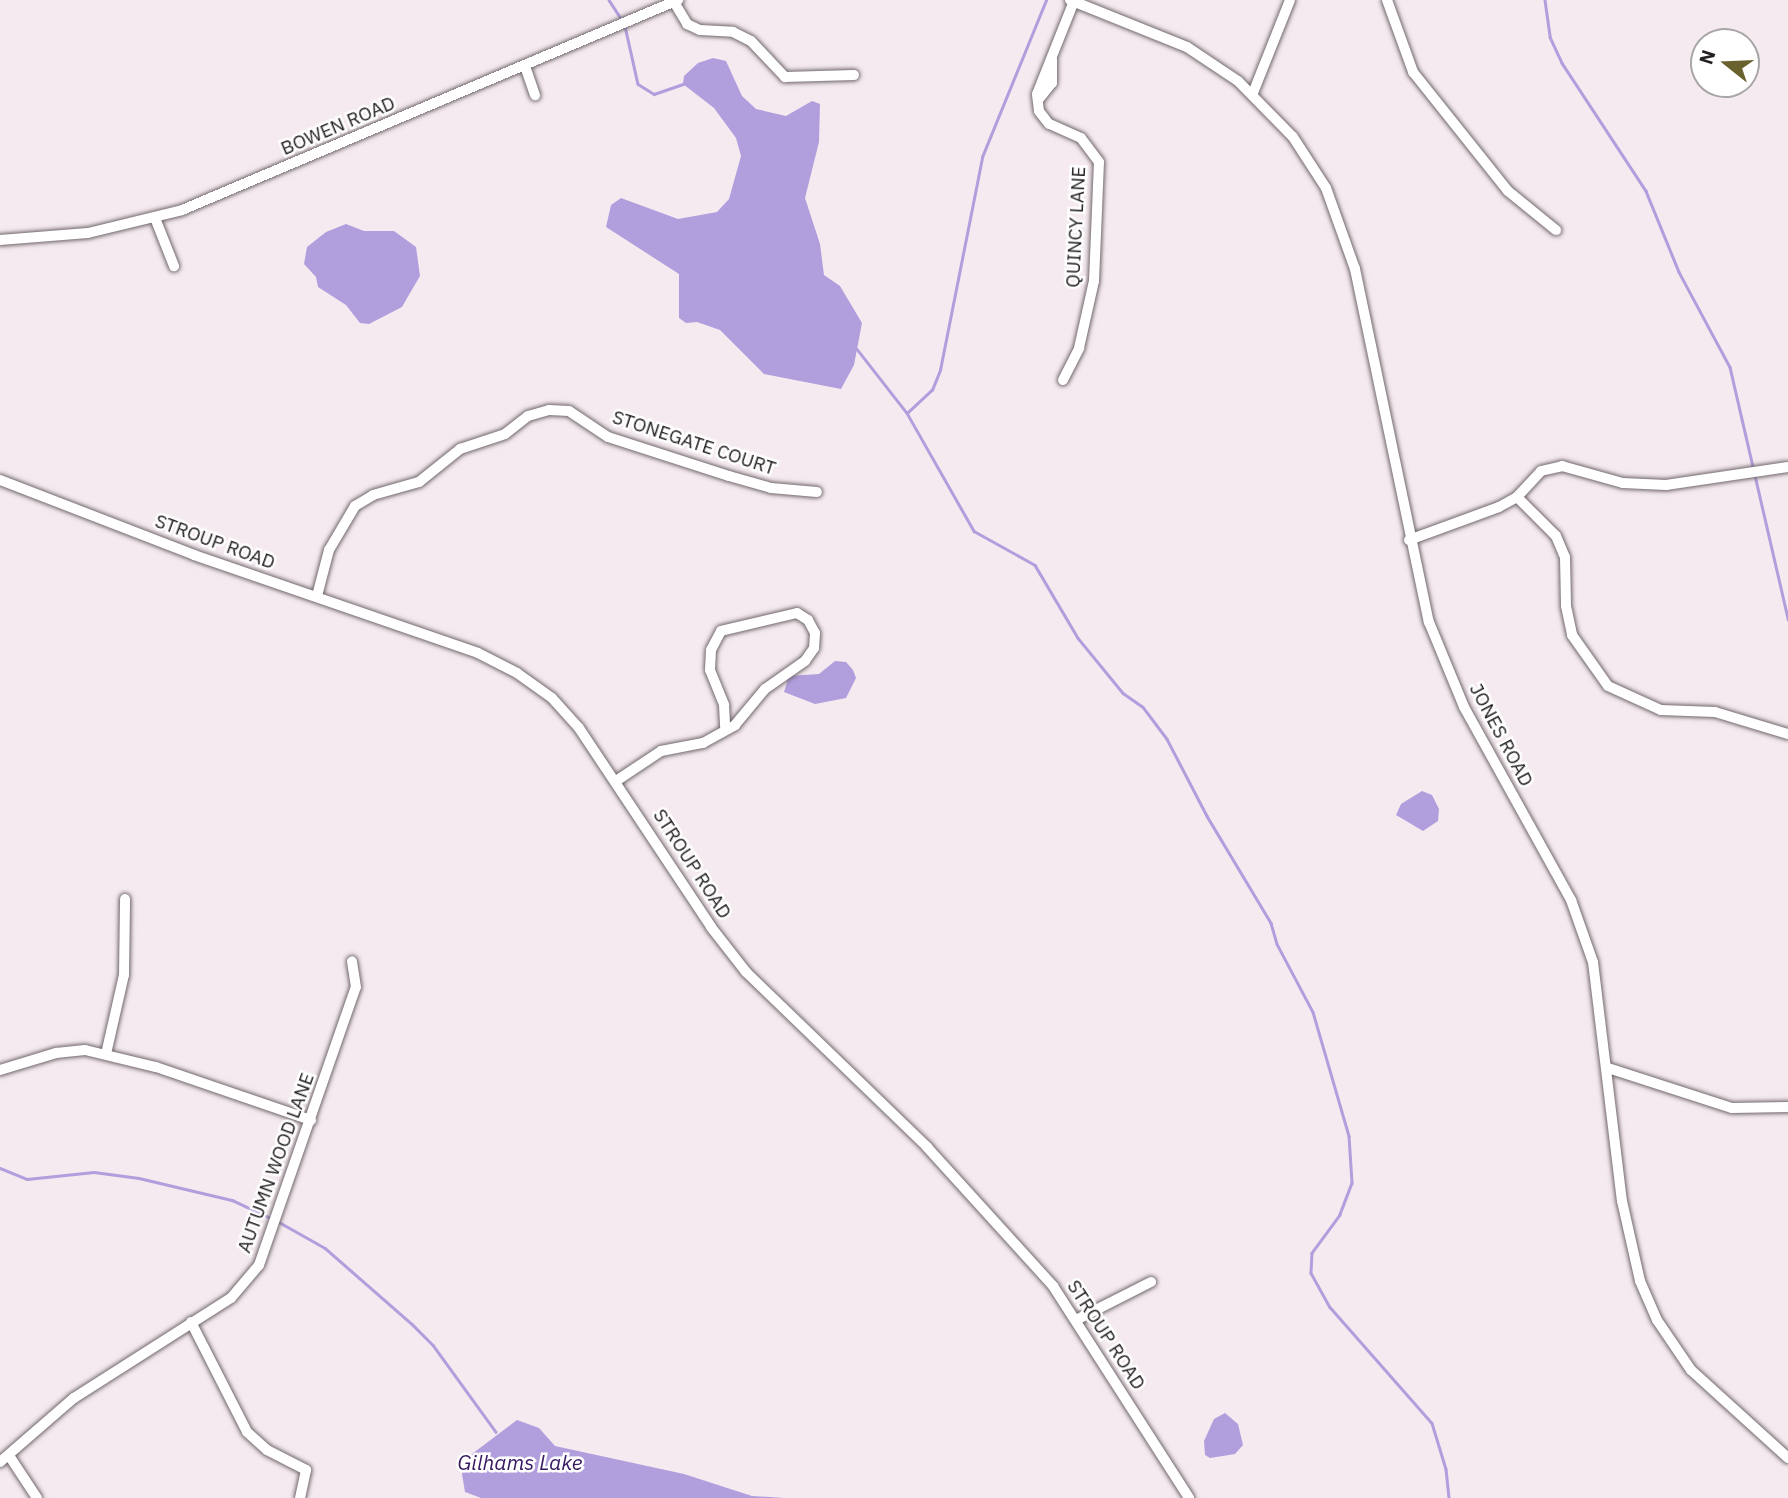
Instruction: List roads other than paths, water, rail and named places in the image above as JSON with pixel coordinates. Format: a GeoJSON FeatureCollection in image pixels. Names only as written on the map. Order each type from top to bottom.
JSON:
{"type":"FeatureCollection","features":[{"type":"Feature","properties":{"kind":"street"},"geometry":{"type":"LineString","coordinates":[[1072,1],[1186,47],[1253,93],[1290,0]]}},
{"type":"Feature","properties":{"kind":"street"},"geometry":{"type":"LineString","coordinates":[[1387,0],[1413,72],[1508,191],[1556,230]]}},
{"type":"Feature","properties":{"kind":"street"},"geometry":{"type":"LineString","coordinates":[[676,1],[687,24],[701,30],[733,32],[751,41],[785,77],[854,75]]}},
{"type":"Feature","properties":{"kind":"street","name":"BOWEN ROAD"},"geometry":{"type":"LineString","coordinates":[[0,240],[88,233],[155,218],[209,200],[676,1]]}},
{"type":"Feature","properties":{"kind":"street","name":"QUINCY LANE"},"geometry":{"type":"LineString","coordinates":[[1063,380],[1079,348],[1094,281],[1099,162],[1081,138],[1049,124],[1038,100],[1052,83],[1052,59],[1072,1]]}},
{"type":"Feature","properties":{"kind":"street"},"geometry":{"type":"LineString","coordinates":[[525,66],[535,95]]}},
{"type":"Feature","properties":{"kind":"street","name":"JONES ROAD"},"geometry":{"type":"LineString","coordinates":[[1253,93],[1306,154],[1343,228],[1409,540],[1430,622],[1460,697],[1578,918],[1596,979],[1626,1225],[1648,1301],[1691,1370],[1788,1458]]}},
{"type":"Feature","properties":{"kind":"street"},"geometry":{"type":"LineString","coordinates":[[155,218],[174,266]]}},
{"type":"Feature","properties":{"kind":"street","name":"STONEGATE COURT"},"geometry":{"type":"LineString","coordinates":[[317,596],[329,550],[355,506],[373,495],[419,482],[460,449],[505,434],[528,416],[549,410],[569,411],[608,436],[729,476],[771,488],[817,492]]}},
{"type":"Feature","properties":{"kind":"street"},"geometry":{"type":"LineString","coordinates":[[1409,540],[1455,526],[1517,497],[1541,471],[1562,466],[1623,483],[1666,485],[1788,467]]}},
{"type":"Feature","properties":{"kind":"street","name":"STROUP ROAD"},"geometry":{"type":"LineString","coordinates":[[0,480],[478,653],[517,673],[566,711],[616,781],[710,927],[746,972],[927,1147],[1078,1319],[1189,1498]]}},
{"type":"Feature","properties":{"kind":"street"},"geometry":{"type":"LineString","coordinates":[[1517,497],[1556,536],[1564,557],[1566,606],[1573,635],[1608,686],[1661,710],[1715,712],[1788,734]]}},
{"type":"Feature","properties":{"kind":"street"},"geometry":{"type":"LineString","coordinates":[[616,781],[661,751],[703,743],[725,727],[735,725],[765,689],[805,661],[814,648],[815,633],[797,613],[720,631],[711,650],[709,670],[724,705],[725,727]]}},
{"type":"Feature","properties":{"kind":"street"},"geometry":{"type":"LineString","coordinates":[[724,705],[747,709]]}},
{"type":"Feature","properties":{"kind":"street"},"geometry":{"type":"LineString","coordinates":[[107,1055],[124,975],[125,899]]}},
{"type":"Feature","properties":{"kind":"street","name":"AUTUMN WOOD LANE"},"geometry":{"type":"LineString","coordinates":[[0,1462],[10,1457],[75,1398],[231,1298],[260,1265],[356,987],[352,961]]}},
{"type":"Feature","properties":{"kind":"street"},"geometry":{"type":"LineString","coordinates":[[0,1070],[66,1051],[107,1055],[311,1120]]}},
{"type":"Feature","properties":{"kind":"street"},"geometry":{"type":"LineString","coordinates":[[1608,1068],[1732,1108],[1788,1107]]}},
{"type":"Feature","properties":{"kind":"street"},"geometry":{"type":"LineString","coordinates":[[1078,1319],[1151,1282]]}},
{"type":"Feature","properties":{"kind":"street"},"geometry":{"type":"LineString","coordinates":[[191,1322],[239,1421],[256,1442],[306,1469],[300,1498]]}},
{"type":"Feature","properties":{"kind":"street"},"geometry":{"type":"LineString","coordinates":[[10,1457],[37,1498]]}},
{"type":"Feature","properties":{"kind":"water"},"geometry":{"type":"Polygon","coordinates":[[[713,58],[726,61],[742,96],[756,109],[786,116],[812,101],[820,104],[819,142],[805,198],[820,244],[824,275],[840,286],[862,323],[854,365],[841,389],[764,374],[720,330],[697,322],[686,323],[679,318],[679,274],[606,227],[611,205],[621,198],[678,219],[717,212],[729,199],[741,156],[736,138],[714,108],[683,84],[684,76],[698,63],[713,58]]]}},
{"type":"Feature","properties":{"kind":"water"},"geometry":{"type":"Polygon","coordinates":[[[346,224],[364,231],[394,231],[416,247],[420,276],[402,307],[369,324],[360,323],[346,305],[318,287],[316,277],[304,264],[307,247],[326,232],[346,224]]]}},
{"type":"Feature","properties":{"kind":"water"},"geometry":{"type":"Polygon","coordinates":[[[835,661],[846,662],[856,678],[846,698],[815,704],[784,692],[789,676],[819,674],[835,661]]]}},
{"type":"Feature","properties":{"kind":"water"},"geometry":{"type":"Polygon","coordinates":[[[1422,791],[1432,795],[1439,809],[1438,821],[1423,831],[1396,815],[1401,804],[1422,791]]]}},
{"type":"Feature","properties":{"kind":"water"},"geometry":{"type":"Polygon","coordinates":[[[1225,1413],[1238,1424],[1243,1445],[1235,1454],[1210,1458],[1205,1455],[1204,1441],[1214,1419],[1225,1413]]]}},
{"type":"Feature","properties":{"kind":"water","name":"Gilhams Lake"},"geometry":{"type":"Polygon","coordinates":[[[517,1420],[539,1428],[555,1446],[684,1474],[752,1496],[785,1498],[481,1498],[465,1492],[462,1474],[468,1457],[517,1420]]]}},
{"type":"Feature","properties":{"kind":"waterway"},"geometry":{"type":"LineString","coordinates":[[609,0],[622,20]]}},
{"type":"Feature","properties":{"kind":"waterway"},"geometry":{"type":"LineString","coordinates":[[907,413],[932,390],[940,370],[982,157],[1046,0]]}},
{"type":"Feature","properties":{"kind":"waterway"},"geometry":{"type":"LineString","coordinates":[[1545,0],[1550,37],[1562,63],[1646,191],[1679,272],[1730,367],[1788,619]]}},
{"type":"Feature","properties":{"kind":"waterway"},"geometry":{"type":"LineString","coordinates":[[625,26],[638,84],[654,94],[683,84]]}},
{"type":"Feature","properties":{"kind":"waterway"},"geometry":{"type":"LineString","coordinates":[[857,349],[907,413],[974,531],[1035,565],[1078,638],[1123,693],[1143,707],[1167,739],[1207,816],[1271,923],[1277,944],[1313,1012],[1349,1136],[1352,1183],[1340,1215],[1312,1253],[1311,1273],[1330,1307],[1432,1423],[1446,1469],[1449,1498]]}},
{"type":"Feature","properties":{"kind":"waterway"},"geometry":{"type":"LineString","coordinates":[[0,1168],[27,1179],[94,1172],[139,1178],[232,1200],[273,1219]]}},
{"type":"Feature","properties":{"kind":"waterway"},"geometry":{"type":"LineString","coordinates":[[279,1222],[325,1248],[412,1324],[433,1345],[496,1432]]}}]}
